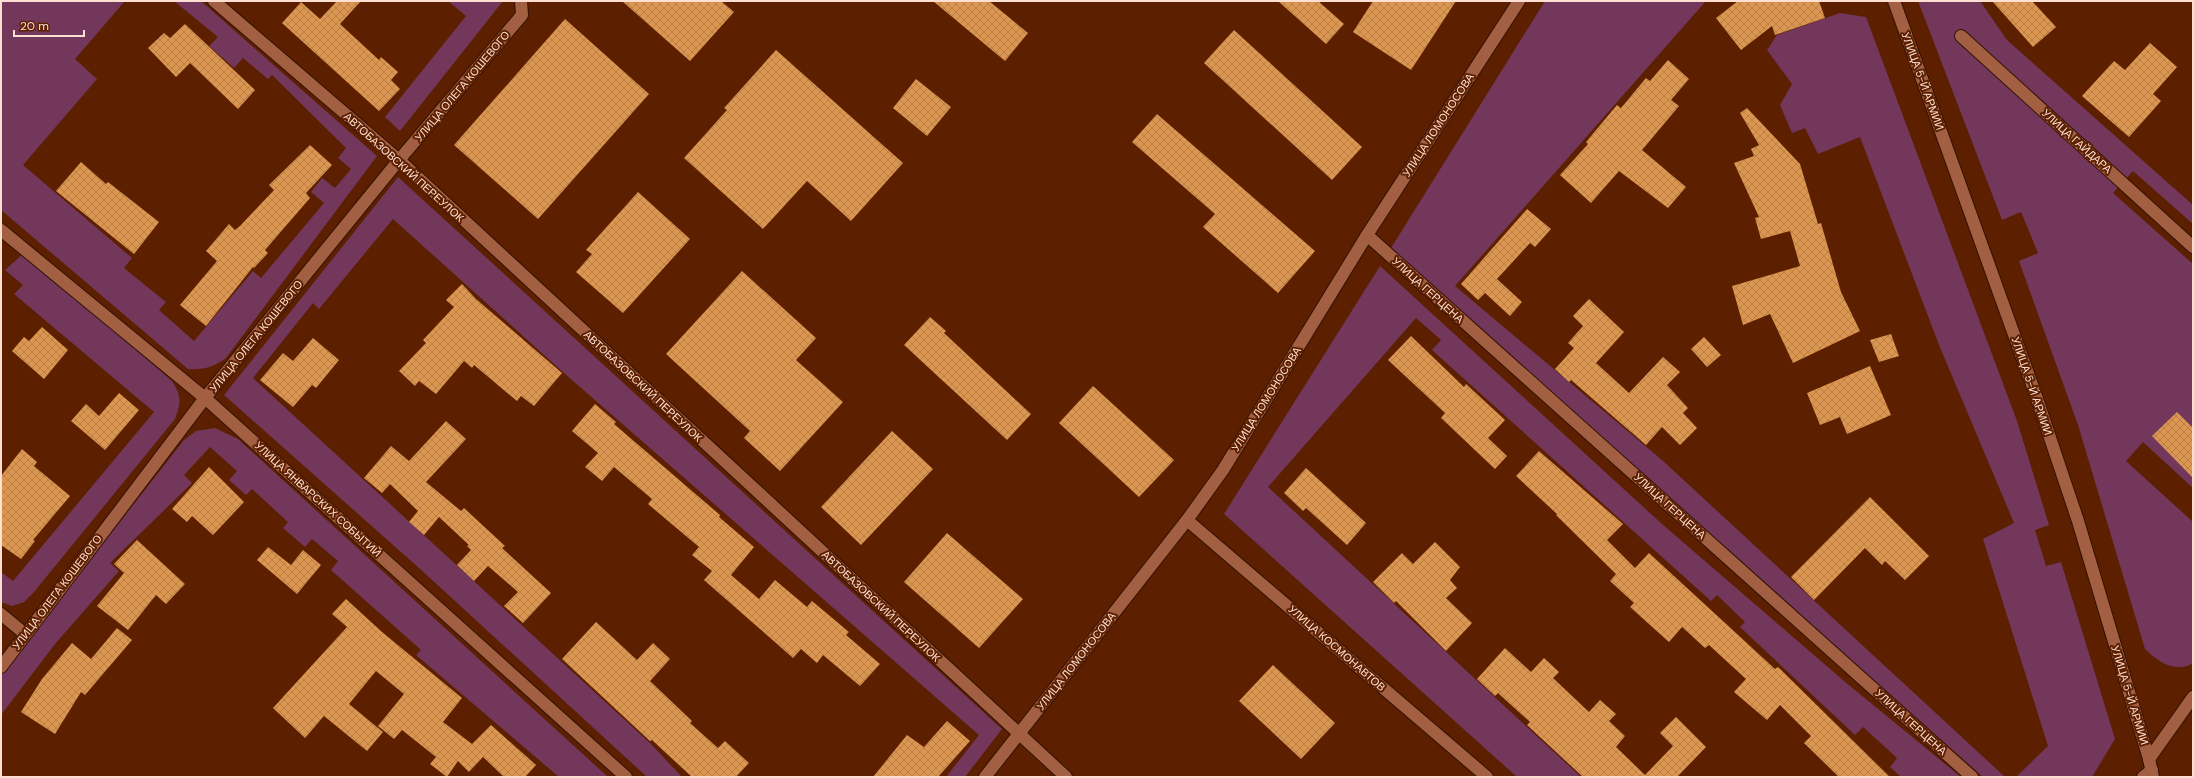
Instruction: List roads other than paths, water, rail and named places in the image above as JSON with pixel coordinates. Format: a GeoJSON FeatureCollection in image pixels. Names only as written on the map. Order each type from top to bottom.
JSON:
{"type":"FeatureCollection","features":[{"type":"Feature","properties":{"kind":"street","name":"АВТОБАЗОВСКИЙ ПЕРЕУЛОК"},"geometry":{"type":"LineString","coordinates":[[214,1],[399,160],[1066,777]]}},
{"type":"Feature","properties":{"kind":"street","name":"УЛИЦА ОЛЕГА КОШЕВОГО"},"geometry":{"type":"LineString","coordinates":[[1,667],[205,398],[399,160],[522,15],[521,1]]}},
{"type":"Feature","properties":{"kind":"street","name":"УЛИЦА ЛОМОНОСОВА"},"geometry":{"type":"LineString","coordinates":[[985,777],[1018,733],[1187,520],[1223,470],[1367,235],[1519,1]]}},
{"type":"Feature","properties":{"kind":"street","name":"УЛИЦА 5-Й АРМИИ"},"geometry":{"type":"LineString","coordinates":[[1894,1],[2037,400],[2078,521],[2149,771]]}},
{"type":"Feature","properties":{"kind":"street","name":"УЛИЦА ГАЙДАРА"},"geometry":{"type":"LineString","coordinates":[[1960,36],[2193,247]]}},
{"type":"Feature","properties":{"kind":"street","name":"УЛИЦА ЯНВАРСКИХ СОБЫТИЙ"},"geometry":{"type":"LineString","coordinates":[[1,230],[205,398],[626,777]]}},
{"type":"Feature","properties":{"kind":"street","name":"УЛИЦА ГЕРЦЕНА"},"geometry":{"type":"LineString","coordinates":[[1367,235],[1972,777]]}},
{"type":"Feature","properties":{"kind":"street","name":"УЛИЦА КОСМОНАВТОВ"},"geometry":{"type":"LineString","coordinates":[[1187,520],[1487,777]]}},
{"type":"Feature","properties":{"kind":"street"},"geometry":{"type":"LineString","coordinates":[[1,614],[25,634]]}},
{"type":"Feature","properties":{"kind":"street"},"geometry":{"type":"LineString","coordinates":[[2149,771],[2193,697]]}}]}
